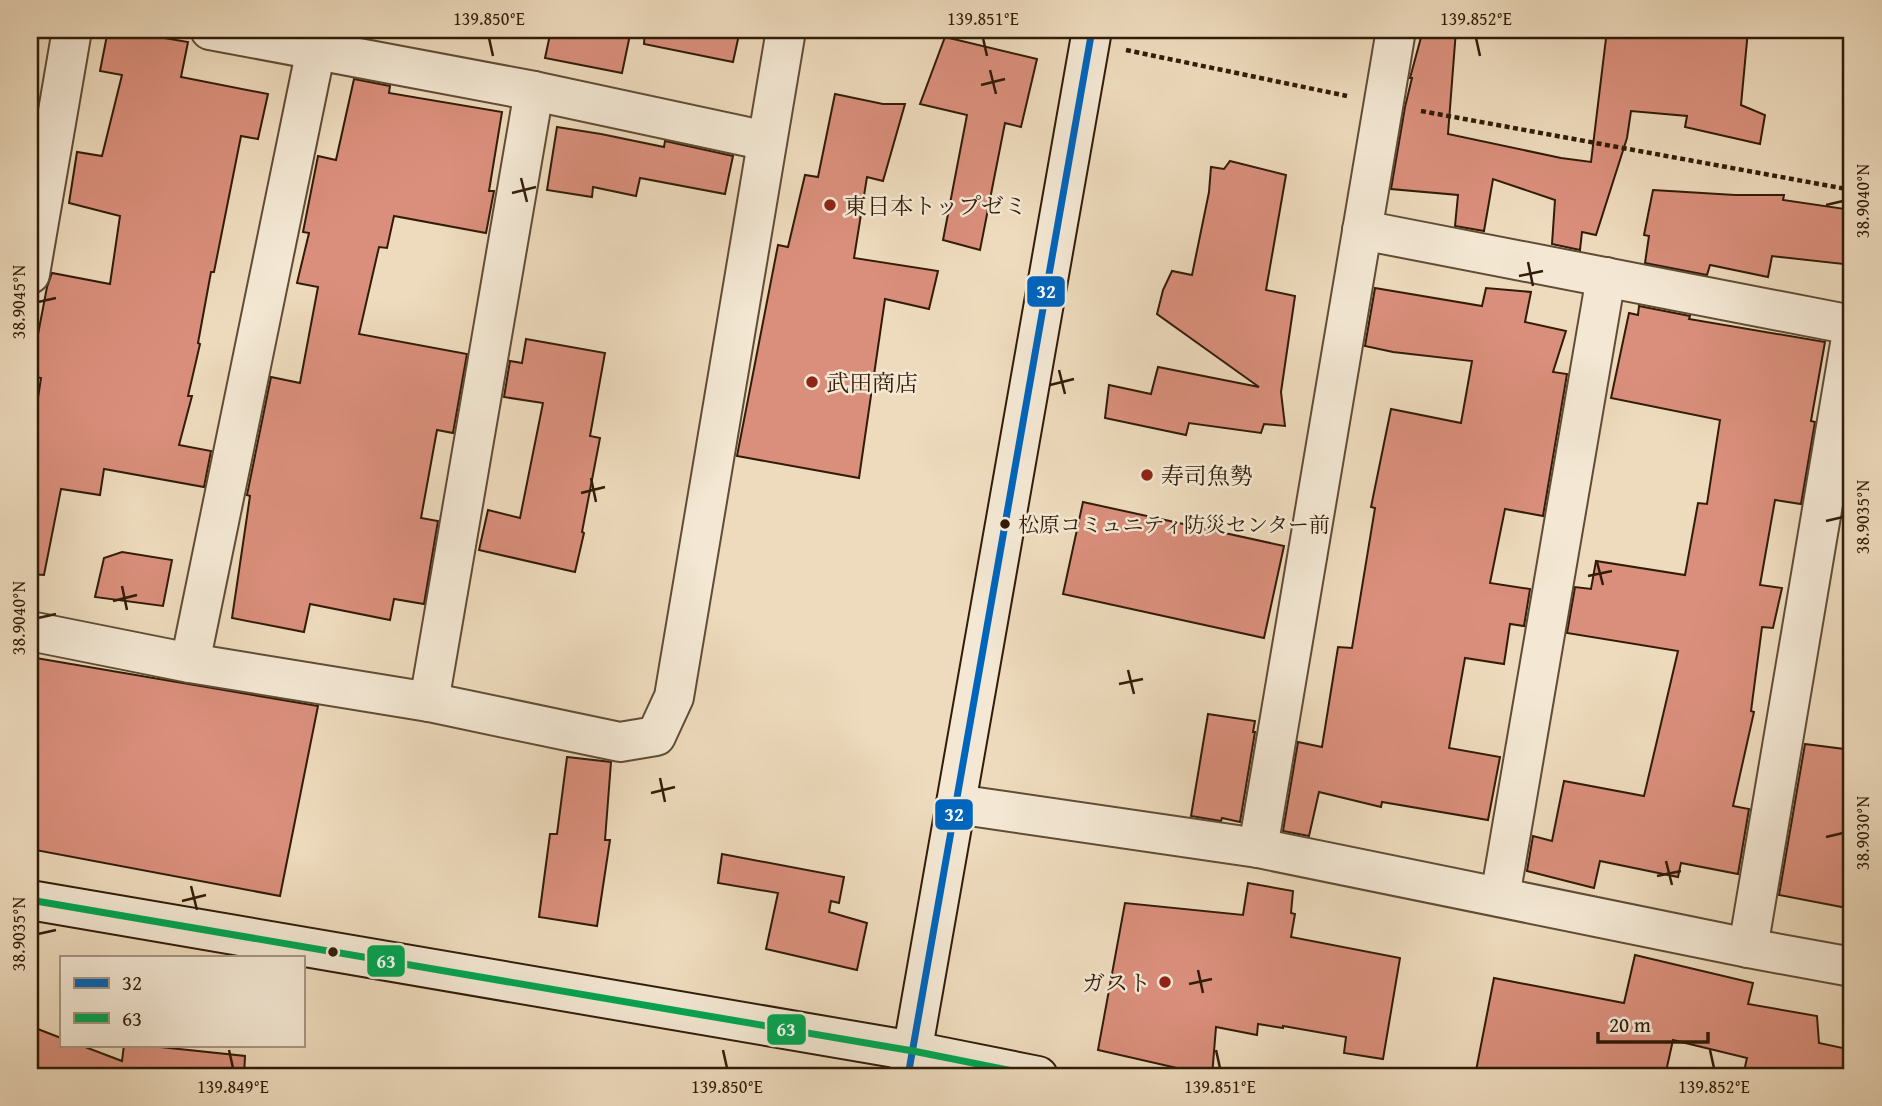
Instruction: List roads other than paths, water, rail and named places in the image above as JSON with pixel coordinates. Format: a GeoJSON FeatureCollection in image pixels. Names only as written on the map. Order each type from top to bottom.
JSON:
{"type":"FeatureCollection","features":[{"type":"Feature","properties":{"kind":"street"},"geometry":{"type":"LineString","coordinates":[[30,274],[72,30]]}},
{"type":"Feature","properties":{"kind":"street"},"geometry":{"type":"LineString","coordinates":[[210,30],[534,91],[768,141]]}},
{"type":"Feature","properties":{"kind":"street"},"geometry":{"type":"LineString","coordinates":[[30,631],[190,663],[429,702],[620,742],[656,736],[674,697],[786,30]]}},
{"type":"Feature","properties":{"kind":"street"},"geometry":{"type":"LineString","coordinates":[[1258,848],[1396,30]]}},
{"type":"Feature","properties":{"kind":"street"},"geometry":{"type":"LineString","coordinates":[[911,1064],[1091,36]]}},
{"type":"Feature","properties":{"kind":"street"},"geometry":{"type":"LineString","coordinates":[[190,663],[316,49]]}},
{"type":"Feature","properties":{"kind":"street"},"geometry":{"type":"LineString","coordinates":[[429,702],[534,91]]}},
{"type":"Feature","properties":{"kind":"street"},"geometry":{"type":"LineString","coordinates":[[1362,230],[1852,325]]}},
{"type":"Feature","properties":{"kind":"street"},"geometry":{"type":"LineString","coordinates":[[1500,897],[1606,277]]}},
{"type":"Feature","properties":{"kind":"street"},"geometry":{"type":"LineString","coordinates":[[1748,948],[1852,332]]}},
{"type":"Feature","properties":{"kind":"street"},"geometry":{"type":"LineString","coordinates":[[956,804],[1258,848],[1852,967]]}},
{"type":"Feature","properties":{"kind":"street"},"geometry":{"type":"LineString","coordinates":[[30,900],[911,1064],[1038,1076]]}},
{"type":"Feature","properties":{"kind":"place","name":"東日本トップゼミ"},"geometry":{"type":"Point","coordinates":[830,205]}},
{"type":"Feature","properties":{"kind":"place","name":"武田商店"},"geometry":{"type":"Point","coordinates":[812,382]}},
{"type":"Feature","properties":{"kind":"place","name":"寿司魚勢"},"geometry":{"type":"Point","coordinates":[1147,475]}},
{"type":"Feature","properties":{"kind":"place","name":"松原コミュニティ防災センター前"},"geometry":{"type":"Point","coordinates":[1005,524]}},
{"type":"Feature","properties":{"kind":"place","name":"ガスト"},"geometry":{"type":"Point","coordinates":[1165,982]}}]}
